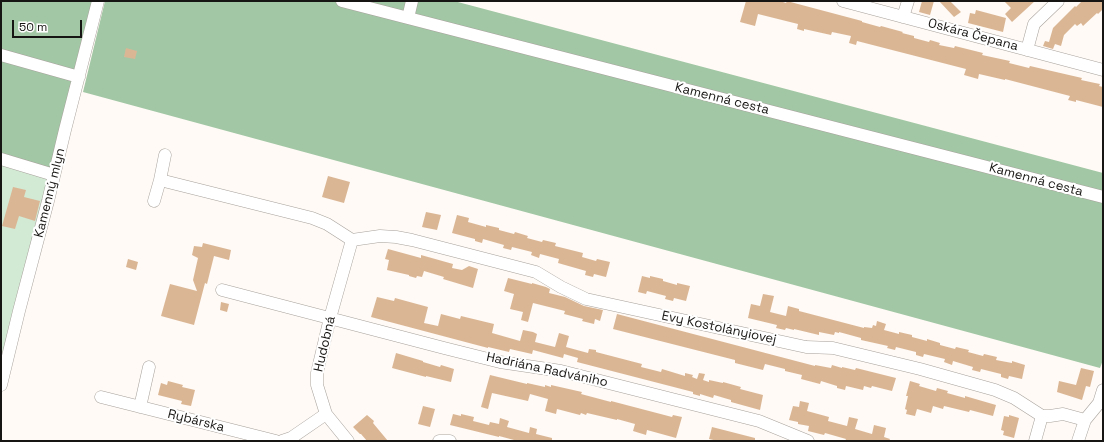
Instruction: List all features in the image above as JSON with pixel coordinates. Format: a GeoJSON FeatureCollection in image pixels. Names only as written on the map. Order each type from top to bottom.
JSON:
{"type":"FeatureCollection","features":[{"type":"Feature","properties":{"kind":"street","name":"Kamenný mlyn"},"geometry":{"type":"LineString","coordinates":[[1,385],[98,1]]}},
{"type":"Feature","properties":{"kind":"street","name":"Kamenná cesta"},"geometry":{"type":"LineString","coordinates":[[342,1],[1103,197]]}},
{"type":"Feature","properties":{"kind":"street"},"geometry":{"type":"LineString","coordinates":[[408,18],[412,1]]}},
{"type":"Feature","properties":{"kind":"street","name":"Oskára Čepana"},"geometry":{"type":"LineString","coordinates":[[843,1],[1103,70]]}},
{"type":"Feature","properties":{"kind":"street"},"geometry":{"type":"LineString","coordinates":[[903,17],[908,1]]}},
{"type":"Feature","properties":{"kind":"street"},"geometry":{"type":"LineString","coordinates":[[1027,50],[1034,24],[1058,1]]}},
{"type":"Feature","properties":{"kind":"street"},"geometry":{"type":"LineString","coordinates":[[1,55],[79,77]]}},
{"type":"Feature","properties":{"kind":"street"},"geometry":{"type":"LineString","coordinates":[[154,201],[165,155]]}},
{"type":"Feature","properties":{"kind":"street"},"geometry":{"type":"LineString","coordinates":[[1,159],[54,175]]}},
{"type":"Feature","properties":{"kind":"street"},"geometry":{"type":"LineString","coordinates":[[160,180],[312,218],[327,224],[352,240]]}},
{"type":"Feature","properties":{"kind":"street","name":"Evy Kostolányiovej"},"geometry":{"type":"LineString","coordinates":[[352,240],[380,236],[396,236],[536,272],[586,299],[806,347],[833,348],[920,369],[995,390],[1014,398],[1042,416]]}},
{"type":"Feature","properties":{"kind":"street","name":"Hudobná"},"geometry":{"type":"LineString","coordinates":[[348,441],[326,414],[317,384],[317,373],[330,318],[352,240]]}},
{"type":"Feature","properties":{"kind":"street","name":"Hadriána Radvániho"},"geometry":{"type":"LineString","coordinates":[[220,289],[500,362],[561,371],[752,419],[808,441]]}},
{"type":"Feature","properties":{"kind":"street"},"geometry":{"type":"LineString","coordinates":[[140,407],[149,367]]}},
{"type":"Feature","properties":{"kind":"street"},"geometry":{"type":"LineString","coordinates":[[1078,441],[1085,420],[1099,403],[1103,390]]}},
{"type":"Feature","properties":{"kind":"street","name":"Rybárska"},"geometry":{"type":"LineString","coordinates":[[101,397],[276,441]]}},
{"type":"Feature","properties":{"kind":"street"},"geometry":{"type":"LineString","coordinates":[[282,441],[291,438],[326,414]]}},
{"type":"Feature","properties":{"kind":"street"},"geometry":{"type":"LineString","coordinates":[[1035,441],[1042,416],[1063,414],[1085,420]]}},
{"type":"Feature","properties":{"kind":"street"},"geometry":{"type":"LineString","coordinates":[[439,441],[450,441]]}},
{"type":"Feature","properties":{"kind":"green space"},"geometry":{"type":"Polygon","coordinates":[[[1,1],[96,1],[52,178],[1,162],[1,1]]]}},
{"type":"Feature","properties":{"kind":"green space"},"geometry":{"type":"Polygon","coordinates":[[[105,1],[454,1],[1103,173],[1103,360],[1100,368],[83,92],[105,1]]]}},
{"type":"Feature","properties":{"kind":"green space"},"geometry":{"type":"Polygon","coordinates":[[[1,162],[52,178],[1,372],[1,162]]]}},
{"type":"Feature","properties":{"kind":"building"},"geometry":{"type":"Polygon","coordinates":[[[746,1],[780,1],[786,3],[787,1],[903,32],[902,33],[914,36],[914,38],[940,43],[939,45],[954,48],[955,46],[983,53],[982,55],[1010,61],[1009,63],[1029,68],[1030,66],[1082,78],[1081,80],[1100,84],[1099,86],[1103,87],[1103,107],[1076,100],[1076,102],[1068,100],[1070,96],[1005,79],[979,74],[978,79],[964,75],[966,69],[857,41],[856,45],[849,43],[851,36],[832,32],[831,35],[804,29],[804,31],[797,29],[798,24],[758,14],[755,26],[740,22],[746,1]]]}},
{"type":"Feature","properties":{"kind":"building"},"geometry":{"type":"Polygon","coordinates":[[[922,1],[934,1],[930,15],[919,12],[922,1]]]}},
{"type":"Feature","properties":{"kind":"building"},"geometry":{"type":"Polygon","coordinates":[[[939,1],[950,1],[961,12],[954,17],[939,1]]]}},
{"type":"Feature","properties":{"kind":"building"},"geometry":{"type":"Polygon","coordinates":[[[1004,1],[1035,1],[1012,22],[1005,14],[1011,8],[1004,1]]]}},
{"type":"Feature","properties":{"kind":"building"},"geometry":{"type":"Polygon","coordinates":[[[1082,1],[1103,1],[1103,9],[1083,26],[1081,23],[1077,26],[1075,24],[1064,35],[1061,46],[1055,44],[1053,49],[1043,46],[1045,41],[1049,42],[1053,28],[1082,1]]]}},
{"type":"Feature","properties":{"kind":"building"},"geometry":{"type":"Polygon","coordinates":[[[976,10],[1006,18],[1003,32],[968,23],[970,13],[975,14],[976,10]]]}},
{"type":"Feature","properties":{"kind":"building"},"geometry":{"type":"Polygon","coordinates":[[[126,48],[137,51],[135,59],[124,57],[126,48]]]}},
{"type":"Feature","properties":{"kind":"building"},"geometry":{"type":"Polygon","coordinates":[[[328,176],[350,182],[344,203],[322,197],[328,176]]]}},
{"type":"Feature","properties":{"kind":"building"},"geometry":{"type":"Polygon","coordinates":[[[13,187],[26,190],[24,197],[40,201],[35,221],[19,216],[15,229],[2,226],[13,187]]]}},
{"type":"Feature","properties":{"kind":"building"},"geometry":{"type":"Polygon","coordinates":[[[426,212],[441,215],[437,230],[422,227],[426,212]]]}},
{"type":"Feature","properties":{"kind":"building"},"geometry":{"type":"Polygon","coordinates":[[[457,215],[469,218],[468,222],[486,227],[486,225],[499,228],[499,230],[514,234],[515,232],[528,236],[527,238],[542,242],[543,240],[556,243],[555,246],[583,253],[582,257],[596,261],[597,259],[610,262],[606,277],[594,274],[593,277],[585,275],[586,271],[558,263],[559,259],[540,254],[539,258],[531,255],[532,252],[512,247],[511,250],[503,248],[504,245],[483,239],[482,243],[475,241],[475,239],[452,233],[457,215]]]}},
{"type":"Feature","properties":{"kind":"building"},"geometry":{"type":"Polygon","coordinates":[[[203,243],[231,250],[229,260],[214,256],[194,325],[161,316],[170,284],[197,291],[193,280],[198,258],[192,255],[194,246],[202,247],[203,243]]]}},
{"type":"Feature","properties":{"kind":"building"},"geometry":{"type":"Polygon","coordinates":[[[388,249],[421,258],[421,255],[453,264],[452,268],[462,270],[469,266],[478,269],[473,288],[443,279],[444,277],[424,271],[422,277],[417,276],[416,278],[387,270],[389,260],[385,259],[388,249]]]}},
{"type":"Feature","properties":{"kind":"building"},"geometry":{"type":"Polygon","coordinates":[[[128,259],[138,262],[136,270],[126,267],[128,259]]]}},
{"type":"Feature","properties":{"kind":"building"},"geometry":{"type":"Polygon","coordinates":[[[642,276],[663,279],[663,281],[677,285],[677,283],[690,286],[686,301],[674,298],[673,301],[665,299],[666,296],[647,291],[646,294],[638,292],[642,276]]]}},
{"type":"Feature","properties":{"kind":"building"},"geometry":{"type":"Polygon","coordinates":[[[508,278],[546,287],[550,289],[549,293],[565,297],[584,306],[603,310],[600,321],[595,319],[594,324],[582,321],[583,319],[564,314],[565,311],[533,303],[528,322],[521,320],[523,312],[510,309],[514,294],[504,291],[508,278]]]}},
{"type":"Feature","properties":{"kind":"building"},"geometry":{"type":"Polygon","coordinates":[[[763,294],[774,296],[770,312],[786,316],[788,306],[799,309],[799,311],[864,328],[872,328],[873,325],[876,326],[877,321],[886,324],[884,330],[899,334],[899,332],[912,335],[912,337],[927,341],[927,339],[940,343],[940,345],[955,349],[956,347],[969,350],[968,352],[983,356],[984,354],[997,357],[996,360],[1012,363],[1012,361],[1025,365],[1022,379],[1009,376],[1008,379],[1001,377],[1001,374],[981,369],[980,372],[972,370],[973,367],[953,361],[952,365],[944,362],[945,359],[924,354],[923,357],[916,355],[916,352],[896,347],[895,350],[887,348],[888,346],[861,340],[861,338],[839,332],[835,332],[834,335],[819,332],[819,335],[794,329],[786,328],[785,330],[776,328],[777,325],[748,318],[751,304],[760,306],[763,294]]]}},
{"type":"Feature","properties":{"kind":"building"},"geometry":{"type":"Polygon","coordinates":[[[377,297],[394,301],[395,298],[428,307],[424,323],[438,326],[441,314],[460,319],[461,316],[494,324],[492,333],[520,341],[523,330],[533,332],[537,334],[535,342],[555,347],[559,333],[569,336],[566,347],[588,353],[589,349],[596,350],[596,352],[642,364],[641,367],[661,372],[662,369],[685,376],[685,373],[693,375],[692,377],[697,379],[699,373],[705,374],[703,380],[709,382],[709,380],[723,382],[741,387],[740,389],[763,395],[760,410],[731,402],[731,400],[714,395],[713,398],[700,394],[700,396],[693,394],[693,392],[577,362],[578,358],[564,354],[563,358],[533,350],[532,354],[510,349],[509,352],[488,348],[371,317],[377,297]]]}},
{"type":"Feature","properties":{"kind":"building"},"geometry":{"type":"Polygon","coordinates":[[[221,302],[229,304],[227,312],[220,310],[221,302]]]}},
{"type":"Feature","properties":{"kind":"building"},"geometry":{"type":"Polygon","coordinates":[[[617,314],[815,366],[831,368],[832,365],[855,370],[856,368],[896,378],[892,391],[872,386],[871,388],[864,386],[863,390],[846,386],[845,390],[821,381],[820,384],[801,379],[802,375],[785,371],[785,369],[765,364],[763,370],[735,363],[735,360],[613,329],[617,314]]]}},
{"type":"Feature","properties":{"kind":"building"},"geometry":{"type":"Polygon","coordinates":[[[396,353],[440,367],[441,365],[454,369],[451,382],[392,368],[396,353]]]}},
{"type":"Feature","properties":{"kind":"building"},"geometry":{"type":"Polygon","coordinates":[[[1081,368],[1094,371],[1090,387],[1086,386],[1082,400],[1057,392],[1059,381],[1076,385],[1081,368]]]}},
{"type":"Feature","properties":{"kind":"building"},"geometry":{"type":"Polygon","coordinates":[[[490,375],[545,387],[545,385],[551,387],[551,385],[672,417],[673,415],[682,417],[676,438],[647,430],[646,435],[633,431],[635,424],[617,419],[587,413],[586,415],[581,413],[580,415],[557,409],[556,414],[545,411],[548,399],[530,394],[528,401],[492,393],[488,409],[481,407],[490,375]]]}},
{"type":"Feature","properties":{"kind":"building"},"geometry":{"type":"Polygon","coordinates":[[[168,381],[183,385],[182,387],[195,390],[191,406],[181,404],[182,401],[158,395],[161,383],[167,385],[168,381]]]}},
{"type":"Feature","properties":{"kind":"building"},"geometry":{"type":"Polygon","coordinates":[[[910,381],[920,384],[919,386],[936,391],[937,388],[948,391],[947,393],[965,398],[965,396],[996,405],[993,416],[970,410],[969,412],[944,406],[943,409],[933,406],[931,413],[917,409],[915,416],[906,414],[907,410],[905,409],[908,396],[906,396],[910,381]]]}},
{"type":"Feature","properties":{"kind":"building"},"geometry":{"type":"Polygon","coordinates":[[[800,401],[809,403],[807,411],[829,417],[828,421],[847,426],[849,417],[858,419],[855,429],[872,434],[874,425],[886,428],[884,437],[890,439],[889,441],[845,441],[846,439],[825,433],[824,435],[808,431],[809,426],[798,424],[798,422],[789,420],[793,406],[799,407],[800,401]]]}},
{"type":"Feature","properties":{"kind":"building"},"geometry":{"type":"Polygon","coordinates":[[[423,406],[435,409],[430,427],[418,424],[423,406]]]}},
{"type":"Feature","properties":{"kind":"building"},"geometry":{"type":"Polygon","coordinates":[[[453,414],[474,417],[473,421],[489,425],[490,422],[499,424],[500,418],[509,421],[507,427],[529,433],[530,427],[537,429],[536,434],[552,438],[552,441],[513,441],[514,440],[450,425],[453,414]]]}},
{"type":"Feature","properties":{"kind":"building"},"geometry":{"type":"Polygon","coordinates":[[[367,415],[374,421],[373,423],[388,441],[367,441],[353,427],[367,415]]]}},
{"type":"Feature","properties":{"kind":"building"},"geometry":{"type":"Polygon","coordinates":[[[1009,415],[1019,418],[1014,438],[1003,435],[1004,431],[1001,430],[1004,416],[1009,417],[1009,415]]]}},
{"type":"Feature","properties":{"kind":"building"},"geometry":{"type":"Polygon","coordinates":[[[712,427],[755,438],[755,441],[718,441],[709,439],[712,427]]]}}]}
